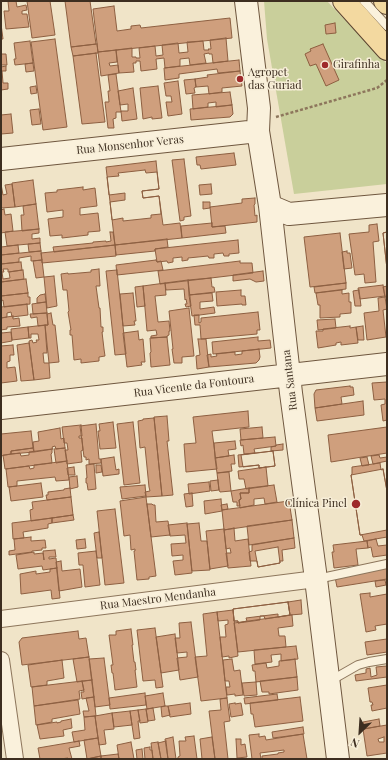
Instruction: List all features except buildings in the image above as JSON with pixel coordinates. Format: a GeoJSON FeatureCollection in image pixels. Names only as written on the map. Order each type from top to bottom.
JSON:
{"type":"FeatureCollection","features":[{"type":"Feature","properties":{"kind":"main road"},"geometry":{"type":"LineString","coordinates":[[344,1],[387,49]]}},
{"type":"Feature","properties":{"kind":"street","name":"Rua Santana"},"geometry":{"type":"LineString","coordinates":[[246,1],[259,108],[259,126],[277,216],[289,375],[338,759]]}},
{"type":"Feature","properties":{"kind":"street","name":"Rua Monsenhor Veras"},"geometry":{"type":"LineString","coordinates":[[1,159],[259,126]]}},
{"type":"Feature","properties":{"kind":"street"},"geometry":{"type":"LineString","coordinates":[[277,216],[387,205]]}},
{"type":"Feature","properties":{"kind":"street","name":"Rua Vicente da Fontoura"},"geometry":{"type":"LineString","coordinates":[[1,408],[387,364]]}},
{"type":"Feature","properties":{"kind":"street","name":"Rua Maestro Mendanha"},"geometry":{"type":"LineString","coordinates":[[1,619],[316,579]]}},
{"type":"Feature","properties":{"kind":"street"},"geometry":{"type":"LineString","coordinates":[[1,660],[14,759]]}},
{"type":"Feature","properties":{"kind":"lane"},"geometry":{"type":"LineString","coordinates":[[364,1],[387,26]]}},
{"type":"Feature","properties":{"kind":"lane"},"geometry":{"type":"LineString","coordinates":[[316,579],[387,564]]}},
{"type":"Feature","properties":{"kind":"lane"},"geometry":{"type":"LineString","coordinates":[[328,682],[358,665],[387,660]]}},
{"type":"Feature","properties":{"kind":"path"},"geometry":{"type":"LineString","coordinates":[[259,126],[377,88],[387,80]]}},
{"type":"Feature","properties":{"kind":"green space"},"geometry":{"type":"Polygon","coordinates":[[[264,1],[327,1],[387,64],[387,184],[294,194],[267,39],[264,1]]]}},
{"type":"Feature","properties":{"kind":"place","name":"Girafinha"},"geometry":{"type":"Point","coordinates":[325,65]}},
{"type":"Feature","properties":{"kind":"place","name":"Agropet das Guriad"},"geometry":{"type":"Point","coordinates":[240,79]}},
{"type":"Feature","properties":{"kind":"place","name":"Clínica Pinel"},"geometry":{"type":"Point","coordinates":[356,504]}}]}
